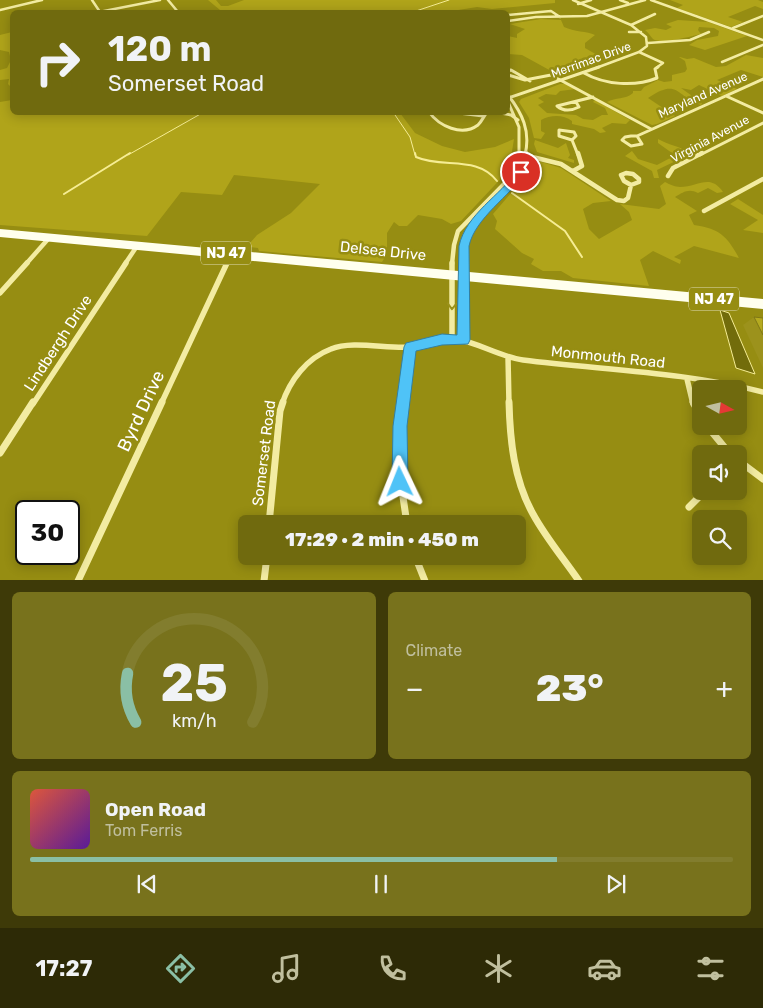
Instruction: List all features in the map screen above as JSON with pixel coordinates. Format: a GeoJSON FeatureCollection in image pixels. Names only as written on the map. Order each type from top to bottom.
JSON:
{"type":"FeatureCollection","features":[{"type":"Feature","properties":{"kind":"main road","name":"Delsea Drive"},"geometry":{"type":"LineString","coordinates":[[0,233],[763,304]]}},
{"type":"Feature","properties":{"kind":"street"},"geometry":{"type":"LineString","coordinates":[[0,10],[42,0]]}},
{"type":"Feature","properties":{"kind":"street"},"geometry":{"type":"LineString","coordinates":[[110,10],[160,0]]}},
{"type":"Feature","properties":{"kind":"street"},"geometry":{"type":"LineString","coordinates":[[168,0],[176,10]]}},
{"type":"Feature","properties":{"kind":"street","name":"Merrimac Drive"},"geometry":{"type":"LineString","coordinates":[[510,97],[640,52],[648,43],[641,32],[631,25],[572,2],[573,0]]}},
{"type":"Feature","properties":{"kind":"street"},"geometry":{"type":"LineString","coordinates":[[578,4],[591,0]]}},
{"type":"Feature","properties":{"kind":"street"},"geometry":{"type":"LineString","coordinates":[[620,0],[628,3]]}},
{"type":"Feature","properties":{"kind":"street"},"geometry":{"type":"LineString","coordinates":[[600,13],[637,0]]}},
{"type":"Feature","properties":{"kind":"street"},"geometry":{"type":"LineString","coordinates":[[510,21],[600,13],[645,0]]}},
{"type":"Feature","properties":{"kind":"street"},"geometry":{"type":"LineString","coordinates":[[651,0],[763,40]]}},
{"type":"Feature","properties":{"kind":"street"},"geometry":{"type":"LineString","coordinates":[[510,15],[551,11],[560,16]]}},
{"type":"Feature","properties":{"kind":"street"},"geometry":{"type":"LineString","coordinates":[[631,25],[655,14]]}},
{"type":"Feature","properties":{"kind":"street"},"geometry":{"type":"LineString","coordinates":[[733,29],[763,16]]}},
{"type":"Feature","properties":{"kind":"street"},"geometry":{"type":"LineString","coordinates":[[629,32],[641,32]]}},
{"type":"Feature","properties":{"kind":"street"},"geometry":{"type":"LineString","coordinates":[[648,43],[675,44],[705,36],[709,32]]}},
{"type":"Feature","properties":{"kind":"street"},"geometry":{"type":"LineString","coordinates":[[722,62],[763,45]]}},
{"type":"Feature","properties":{"kind":"street"},"geometry":{"type":"LineString","coordinates":[[584,73],[599,82],[609,84],[622,82],[641,84],[656,78],[658,76],[655,69],[663,63],[640,52]]}},
{"type":"Feature","properties":{"kind":"street"},"geometry":{"type":"LineString","coordinates":[[510,70],[531,81]]}},
{"type":"Feature","properties":{"kind":"street"},"geometry":{"type":"LineString","coordinates":[[510,76],[518,80],[531,81],[548,75],[562,80],[652,129]]}},
{"type":"Feature","properties":{"kind":"street","name":"Maryland Avenue"},"geometry":{"type":"LineString","coordinates":[[636,136],[763,79]]}},
{"type":"Feature","properties":{"kind":"street"},"geometry":{"type":"LineString","coordinates":[[726,96],[763,113]]}},
{"type":"Feature","properties":{"kind":"street"},"geometry":{"type":"LineString","coordinates":[[576,102],[579,107],[574,110],[562,110],[557,106],[564,101],[576,102],[594,97]]}},
{"type":"Feature","properties":{"kind":"street"},"geometry":{"type":"LineString","coordinates":[[452,339],[458,275],[468,231],[513,184],[521,172],[526,155],[528,137],[524,120],[510,101]]}},
{"type":"Feature","properties":{"kind":"street"},"geometry":{"type":"LineString","coordinates":[[464,340],[455,243],[459,231],[507,181],[514,171],[521,138],[518,120],[510,102]]}},
{"type":"Feature","properties":{"kind":"street"},"geometry":{"type":"LineString","coordinates":[[432,115],[443,125],[463,130],[475,127],[481,122],[484,115]]}},
{"type":"Feature","properties":{"kind":"street"},"geometry":{"type":"LineString","coordinates":[[507,115],[518,120]]}},
{"type":"Feature","properties":{"kind":"street","name":"Virginia Avenue"},"geometry":{"type":"LineString","coordinates":[[668,176],[673,168],[763,123]]}},
{"type":"Feature","properties":{"kind":"street"},"geometry":{"type":"LineString","coordinates":[[636,136],[641,140],[641,146],[631,146],[622,140],[625,137],[636,136]]}},
{"type":"Feature","properties":{"kind":"street"},"geometry":{"type":"LineString","coordinates":[[572,140],[582,163],[582,166],[573,171]]}},
{"type":"Feature","properties":{"kind":"street"},"geometry":{"type":"LineString","coordinates":[[519,154],[548,159],[573,171],[617,200],[624,201],[628,198],[631,194],[631,185]]}},
{"type":"Feature","properties":{"kind":"street"},"geometry":{"type":"LineString","coordinates":[[704,211],[761,181]]}},
{"type":"Feature","properties":{"kind":"street"},"geometry":{"type":"LineString","coordinates":[[0,293],[50,237]]}},
{"type":"Feature","properties":{"kind":"street","name":"Lindbergh Drive"},"geometry":{"type":"LineString","coordinates":[[0,453],[137,245]]}},
{"type":"Feature","properties":{"kind":"street","name":"Byrd Drive"},"geometry":{"type":"LineString","coordinates":[[78,580],[231,254]]}},
{"type":"Feature","properties":{"kind":"street","name":"Monmouth Road"},"geometry":{"type":"LineString","coordinates":[[452,339],[464,340],[520,360],[724,382],[763,392]]}},
{"type":"Feature","properties":{"kind":"street","name":"Somerset Road"},"geometry":{"type":"LineString","coordinates":[[270,515],[280,411],[284,395],[297,374],[316,357],[332,348],[361,344],[410,347],[452,339]]}},
{"type":"Feature","properties":{"kind":"street"},"geometry":{"type":"LineString","coordinates":[[406,515],[398,470],[400,426],[410,347]]}},
{"type":"Feature","properties":{"kind":"street"},"geometry":{"type":"LineString","coordinates":[[508,357],[513,448],[523,490],[528,505],[579,580]]}},
{"type":"Feature","properties":{"kind":"street"},"geometry":{"type":"LineString","coordinates":[[687,379],[692,402]]}},
{"type":"Feature","properties":{"kind":"street"},"geometry":{"type":"LineString","coordinates":[[714,435],[723,445]]}},
{"type":"Feature","properties":{"kind":"street"},"geometry":{"type":"LineString","coordinates":[[747,467],[763,479]]}},
{"type":"Feature","properties":{"kind":"street"},"geometry":{"type":"LineString","coordinates":[[689,507],[696,500]]}},
{"type":"Feature","properties":{"kind":"street"},"geometry":{"type":"LineString","coordinates":[[264,580],[266,565]]}},
{"type":"Feature","properties":{"kind":"street"},"geometry":{"type":"LineString","coordinates":[[419,565],[425,580]]}},
{"type":"Feature","properties":{"kind":"shaded area"},"geometry":{"type":"Polygon","coordinates":[[[208,0],[216,0],[221,6],[228,6],[244,0],[555,0],[555,3],[492,9],[477,7],[458,10],[220,10],[208,0]]]}},
{"type":"Feature","properties":{"kind":"shaded area"},"geometry":{"type":"Polygon","coordinates":[[[670,0],[758,0],[763,2],[763,9],[755,6],[728,17],[743,22],[731,27],[677,8],[683,5],[670,0]]]}},
{"type":"Feature","properties":{"kind":"shaded area"},"geometry":{"type":"Polygon","coordinates":[[[541,19],[561,20],[564,27],[595,35],[585,43],[585,48],[599,56],[598,60],[584,61],[583,68],[562,77],[522,55],[510,54],[510,36],[517,38],[517,34],[525,29],[510,24],[541,19]]]}},
{"type":"Feature","properties":{"kind":"shaded area"},"geometry":{"type":"Polygon","coordinates":[[[678,20],[708,22],[747,36],[705,50],[689,45],[697,40],[718,36],[719,31],[714,28],[699,27],[698,30],[701,34],[662,41],[653,39],[645,30],[655,28],[666,30],[672,27],[666,24],[678,20]]]}},
{"type":"Feature","properties":{"kind":"shaded area"},"geometry":{"type":"Polygon","coordinates":[[[10,32],[10,56],[9,52],[0,50],[0,35],[10,32]]]}},
{"type":"Feature","properties":{"kind":"shaded area"},"geometry":{"type":"Polygon","coordinates":[[[746,55],[763,58],[763,77],[741,70],[717,80],[737,89],[722,96],[699,85],[691,90],[681,88],[702,103],[701,105],[672,89],[658,92],[648,98],[675,116],[657,124],[652,125],[607,102],[627,97],[633,91],[641,91],[644,87],[658,80],[664,82],[672,81],[672,75],[685,72],[687,69],[685,61],[679,57],[694,58],[716,67],[726,66],[746,55]]]}},
{"type":"Feature","properties":{"kind":"shaded area"},"geometry":{"type":"Polygon","coordinates":[[[10,62],[10,86],[8,84],[9,79],[0,80],[0,70],[7,68],[10,62]]]}},
{"type":"Feature","properties":{"kind":"shaded area"},"geometry":{"type":"Polygon","coordinates":[[[560,84],[567,84],[576,89],[560,91],[556,95],[546,94],[538,98],[544,102],[538,105],[547,113],[576,115],[583,119],[593,120],[602,115],[608,115],[605,108],[593,102],[595,100],[630,120],[626,124],[612,123],[602,128],[606,132],[600,133],[594,129],[572,124],[572,121],[565,117],[552,116],[541,120],[541,131],[545,133],[541,139],[534,138],[529,118],[519,102],[521,99],[560,84]]]}},
{"type":"Feature","properties":{"kind":"shaded area"},"geometry":{"type":"Polygon","coordinates":[[[10,100],[10,115],[402,115],[415,133],[442,146],[465,152],[495,147],[514,139],[509,170],[461,221],[451,224],[442,219],[418,215],[407,226],[399,226],[394,222],[387,233],[387,254],[382,262],[259,251],[258,248],[250,247],[249,244],[257,235],[291,213],[320,184],[234,175],[222,195],[181,192],[147,236],[0,225],[0,102],[10,100]]]}},
{"type":"Feature","properties":{"kind":"shaded area"},"geometry":{"type":"Polygon","coordinates":[[[658,139],[689,152],[684,157],[657,170],[659,178],[654,178],[652,171],[625,156],[632,151],[638,159],[657,165],[672,157],[672,153],[658,143],[658,139]]]}},
{"type":"Feature","properties":{"kind":"shaded area"},"geometry":{"type":"Polygon","coordinates":[[[535,140],[558,148],[566,143],[570,155],[568,158],[574,160],[574,163],[537,152],[534,144],[535,140]]]}},
{"type":"Feature","properties":{"kind":"shaded area"},"geometry":{"type":"Polygon","coordinates":[[[538,161],[561,168],[611,201],[593,203],[583,209],[589,229],[599,239],[632,220],[629,212],[620,204],[659,209],[666,204],[660,186],[665,182],[680,187],[703,182],[713,183],[723,192],[717,193],[708,188],[698,193],[686,191],[675,197],[697,211],[689,215],[694,225],[716,231],[722,235],[731,244],[739,258],[694,246],[674,257],[681,260],[680,264],[653,251],[640,260],[649,286],[573,278],[561,271],[543,271],[531,264],[534,259],[522,253],[495,229],[497,221],[493,214],[523,179],[528,166],[538,161]]]}},
{"type":"Feature","properties":{"kind":"shaded area"},"geometry":{"type":"Polygon","coordinates":[[[738,199],[763,215],[763,233],[743,230],[758,220],[730,204],[738,199]]]}},
{"type":"Feature","properties":{"kind":"shaded area"},"geometry":{"type":"Polygon","coordinates":[[[720,310],[729,313],[755,374],[736,368],[720,310]]]}},
{"type":"Feature","properties":{"kind":"building"},"geometry":{"type":"Polygon","coordinates":[[[754,317],[763,318],[763,335],[754,317]]]}},
{"type":"Feature","properties":{"kind":"waterway"},"geometry":{"type":"LineString","coordinates":[[419,10],[449,0]]}},
{"type":"Feature","properties":{"kind":"waterway"},"geometry":{"type":"LineString","coordinates":[[128,155],[199,115]]}},
{"type":"Feature","properties":{"kind":"waterway"},"geometry":{"type":"LineString","coordinates":[[395,115],[410,137],[415,155]]}},
{"type":"Feature","properties":{"kind":"waterway"},"geometry":{"type":"LineString","coordinates":[[64,194],[130,153]]}},
{"type":"Feature","properties":{"kind":"waterway"},"geometry":{"type":"LineString","coordinates":[[415,153],[416,157],[426,160],[470,165],[480,168],[497,181]]}},
{"type":"Feature","properties":{"kind":"waterway"},"geometry":{"type":"LineString","coordinates":[[512,193],[565,231],[582,257]]}},
{"type":"Feature","properties":{"kind":"route"},"geometry":{"type":"LineString","coordinates":[[400,482],[398,470],[400,426],[410,347],[442,340],[464,340],[464,246],[468,231],[513,184],[521,172]]}}]}
